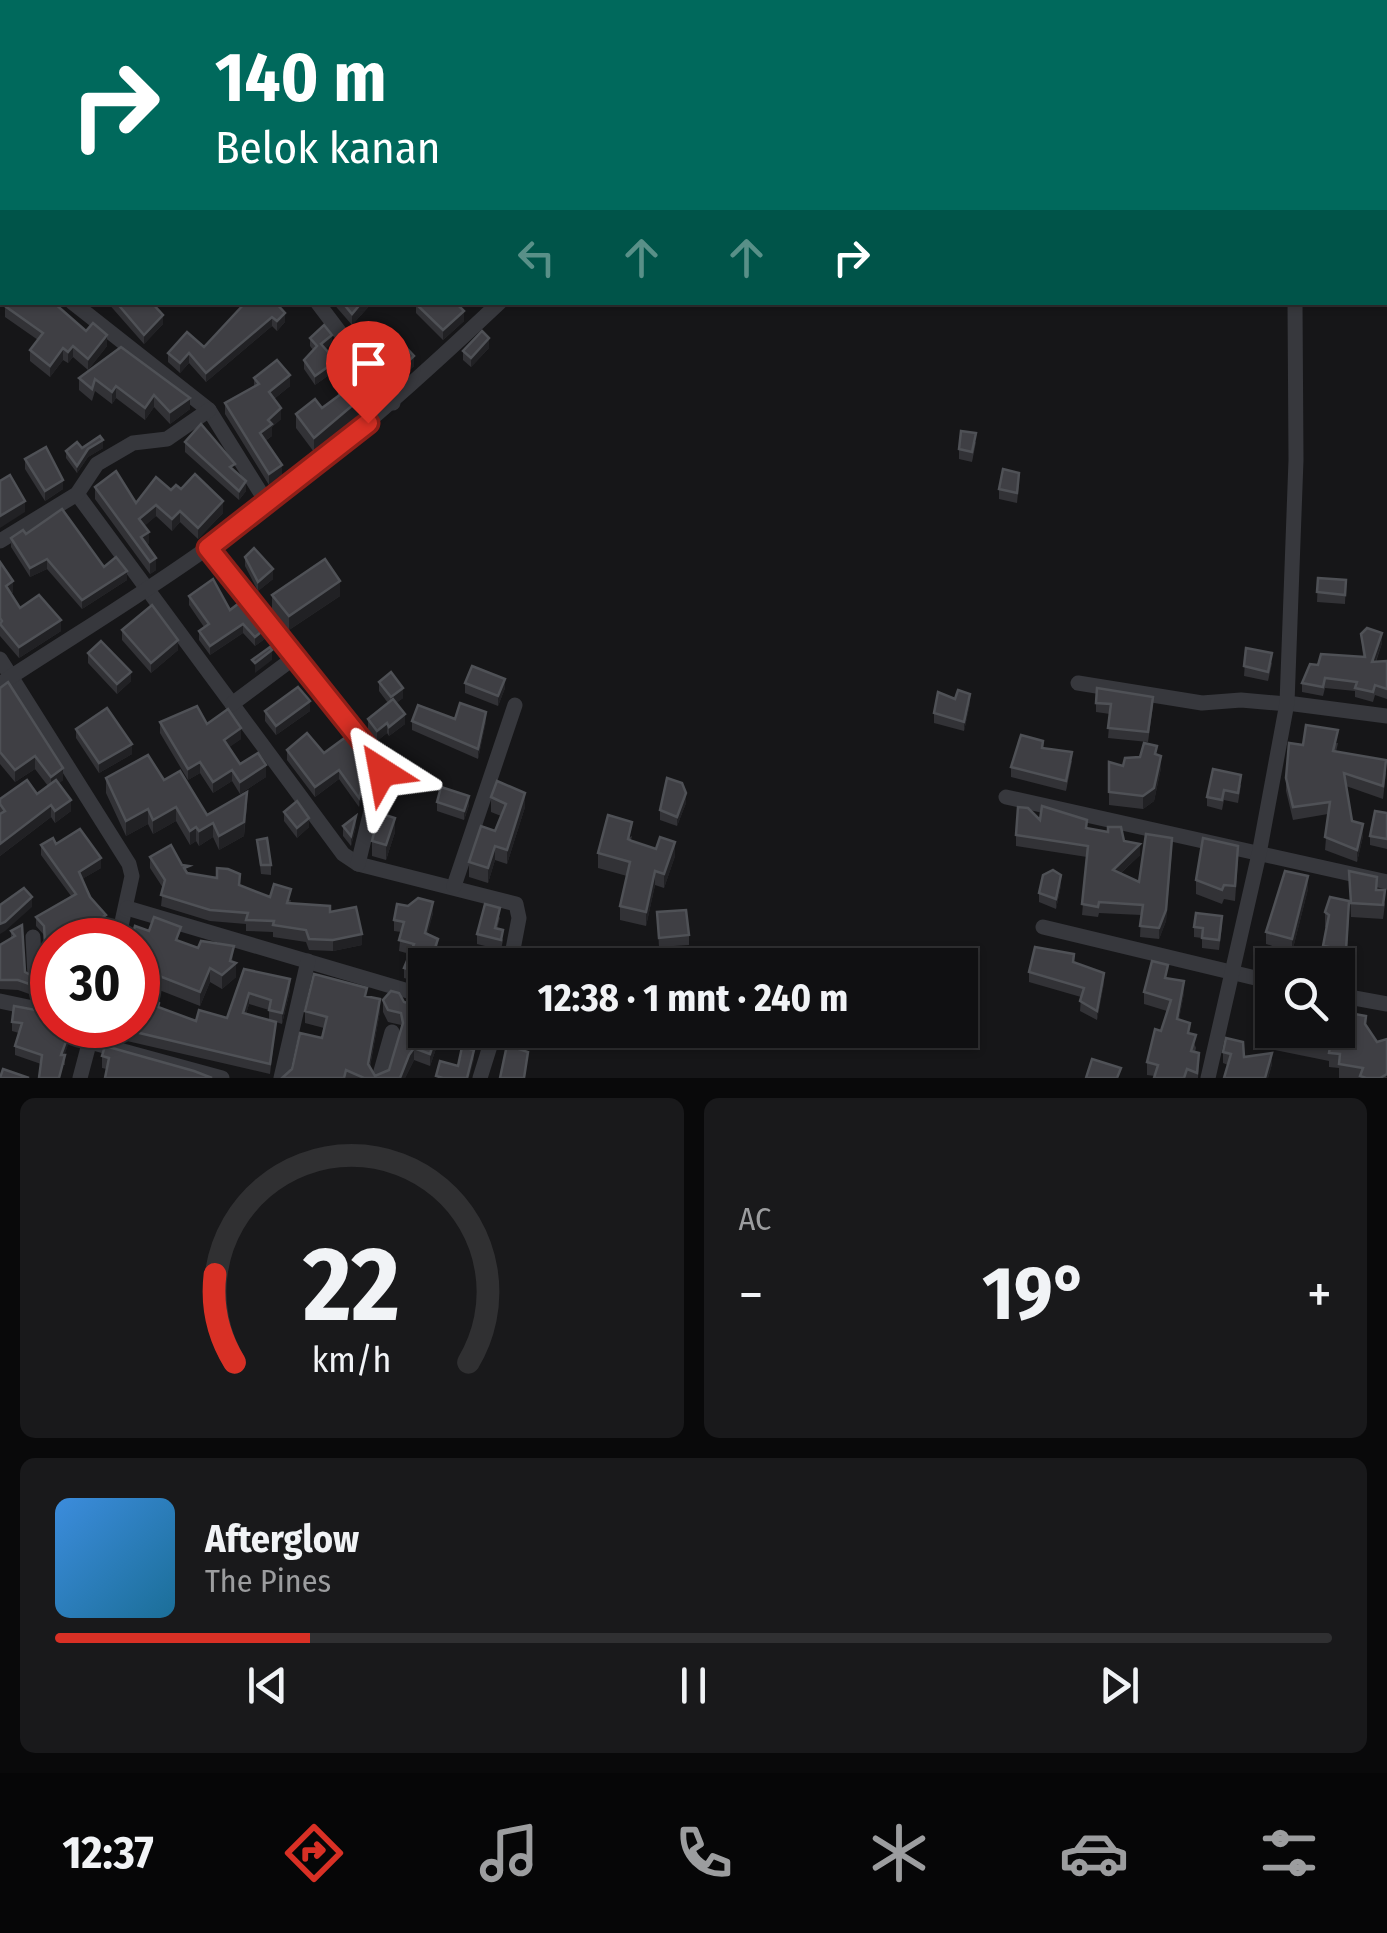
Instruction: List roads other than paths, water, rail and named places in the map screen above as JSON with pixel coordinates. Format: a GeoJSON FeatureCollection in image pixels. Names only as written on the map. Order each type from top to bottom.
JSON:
{"type":"FeatureCollection","features":[{"type":"Feature","properties":{"kind":"street"},"geometry":{"type":"LineString","coordinates":[[78,305],[209,410],[267,503]]}},
{"type":"Feature","properties":{"kind":"street"},"geometry":{"type":"LineString","coordinates":[[319,305],[394,403]]}},
{"type":"Feature","properties":{"kind":"street"},"geometry":{"type":"LineString","coordinates":[[6,680],[208,548],[267,503],[394,403],[497,305]]}},
{"type":"Feature","properties":{"kind":"street"},"geometry":{"type":"LineString","coordinates":[[1208,1078],[1259,854],[1287,704],[1296,460],[1294,305]]}},
{"type":"Feature","properties":{"kind":"street"},"geometry":{"type":"LineString","coordinates":[[0,541],[76,494],[97,464],[133,443],[166,439],[209,410]]}},
{"type":"Feature","properties":{"kind":"street"},"geometry":{"type":"LineString","coordinates":[[76,494],[336,845],[358,864],[516,904],[519,918],[513,948]]}},
{"type":"Feature","properties":{"kind":"street"},"geometry":{"type":"LineString","coordinates":[[208,548],[382,765],[358,864]]}},
{"type":"Feature","properties":{"kind":"street"},"geometry":{"type":"LineString","coordinates":[[232,704],[296,657]]}},
{"type":"Feature","properties":{"kind":"street"},"geometry":{"type":"LineString","coordinates":[[0,658],[6,680],[124,853],[132,876],[124,918]]}},
{"type":"Feature","properties":{"kind":"street"},"geometry":{"type":"LineString","coordinates":[[1078,683],[1202,704],[1241,700],[1387,716]]}},
{"type":"Feature","properties":{"kind":"street"},"geometry":{"type":"LineString","coordinates":[[454,886],[515,705]]}},
{"type":"Feature","properties":{"kind":"street"},"geometry":{"type":"LineString","coordinates":[[1006,797],[1387,882]]}},
{"type":"Feature","properties":{"kind":"street"},"geometry":{"type":"LineString","coordinates":[[127,908],[408,991]]}},
{"type":"Feature","properties":{"kind":"street"},"geometry":{"type":"LineString","coordinates":[[1043,927],[1255,979]]}},
{"type":"Feature","properties":{"kind":"street"},"geometry":{"type":"LineString","coordinates":[[280,1078],[308,961]]}},
{"type":"Feature","properties":{"kind":"street"},"geometry":{"type":"LineString","coordinates":[[1355,998],[1387,1004]]}},
{"type":"Feature","properties":{"kind":"street"},"geometry":{"type":"LineString","coordinates":[[0,1000],[30,1007]]}},
{"type":"Feature","properties":{"kind":"street"},"geometry":{"type":"LineString","coordinates":[[379,1078],[392,1032]]}},
{"type":"Feature","properties":{"kind":"street"},"geometry":{"type":"LineString","coordinates":[[80,1078],[87,1048]]}},
{"type":"Feature","properties":{"kind":"street"},"geometry":{"type":"LineString","coordinates":[[142,1048],[222,1078]]}},
{"type":"Feature","properties":{"kind":"street"},"geometry":{"type":"LineString","coordinates":[[480,1078],[489,1048]]}}]}
